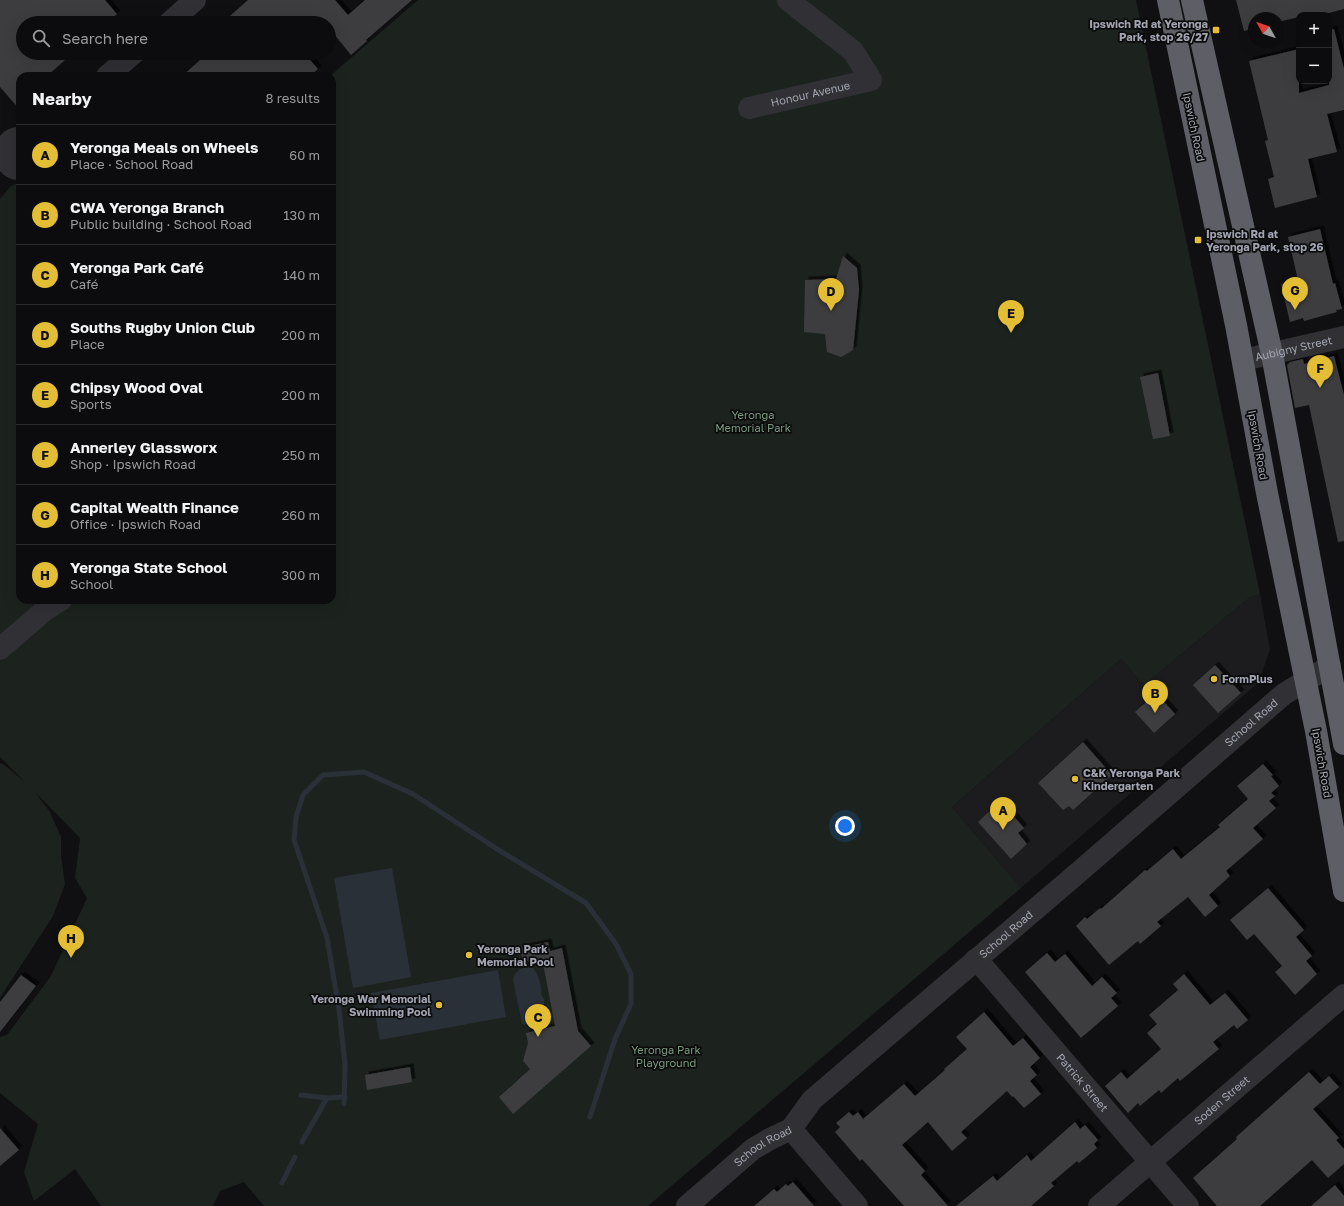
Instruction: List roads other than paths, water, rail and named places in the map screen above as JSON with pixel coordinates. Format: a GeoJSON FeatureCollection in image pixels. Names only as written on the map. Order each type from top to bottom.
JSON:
{"type":"FeatureCollection","features":[{"type":"Feature","properties":{"kind":"highway","name":"Ipswich Road"},"geometry":{"type":"LineString","coordinates":[[1168,0],[1243,360],[1267,493],[1316,731],[1344,891]]}},
{"type":"Feature","properties":{"kind":"highway"},"geometry":{"type":"LineString","coordinates":[[1192,0],[1272,354],[1344,744]]}},
{"type":"Feature","properties":{"kind":"street"},"geometry":{"type":"LineString","coordinates":[[177,16],[195,0]]}},
{"type":"Feature","properties":{"kind":"street","name":"Honour Avenue"},"geometry":{"type":"LineString","coordinates":[[749,108],[871,80],[853,51],[843,41],[788,0]]}},
{"type":"Feature","properties":{"kind":"street"},"geometry":{"type":"LineString","coordinates":[[113,72],[126,60]]}},
{"type":"Feature","properties":{"kind":"street"},"geometry":{"type":"LineString","coordinates":[[9,138],[2,151],[2,156],[9,169]]}},
{"type":"Feature","properties":{"kind":"street","name":"Aubigny Street"},"geometry":{"type":"LineString","coordinates":[[1243,360],[1344,337]]}},
{"type":"Feature","properties":{"kind":"street"},"geometry":{"type":"LineString","coordinates":[[0,648],[45,610],[55,604]]}},
{"type":"Feature","properties":{"kind":"street","name":"School Road"},"geometry":{"type":"LineString","coordinates":[[687,1206],[754,1149],[791,1129],[812,1100],[1079,872],[1284,694],[1330,666]]}},
{"type":"Feature","properties":{"kind":"street","name":"Patrick Street"},"geometry":{"type":"LineString","coordinates":[[975,960],[1188,1206]]}},
{"type":"Feature","properties":{"kind":"street","name":"Soden Street"},"geometry":{"type":"LineString","coordinates":[[1099,1206],[1344,995]]}},
{"type":"Feature","properties":{"kind":"street"},"geometry":{"type":"LineString","coordinates":[[791,1129],[857,1206]]}},
{"type":"Feature","properties":{"kind":"waterway"},"geometry":{"type":"LineString","coordinates":[[344,1104],[345,1064],[339,1009],[327,938],[294,840],[296,817],[303,795],[323,775],[364,772],[413,794],[497,849],[586,903],[616,944],[631,974],[631,1004],[615,1039],[590,1117]]}},
{"type":"Feature","properties":{"kind":"waterway"},"geometry":{"type":"LineString","coordinates":[[301,1095],[327,1098],[345,1097]]}},
{"type":"Feature","properties":{"kind":"waterway"},"geometry":{"type":"LineString","coordinates":[[302,1142],[327,1098]]}},
{"type":"Feature","properties":{"kind":"waterway"},"geometry":{"type":"LineString","coordinates":[[282,1183],[295,1157]]}},
{"type":"Feature","properties":{"kind":"place","name":"Ipswich Rd at Yeronga Park, stop 26/27"},"geometry":{"type":"Point","coordinates":[1216,30]}},
{"type":"Feature","properties":{"kind":"place","name":"Ipswich Rd at Yeronga Park, stop 26"},"geometry":{"type":"Point","coordinates":[1198,240]}},
{"type":"Feature","properties":{"kind":"place","name":"Capital Wealth Finance"},"geometry":{"type":"Point","coordinates":[1295,310]}},
{"type":"Feature","properties":{"kind":"place","name":"Souths Rugby Union Club"},"geometry":{"type":"Point","coordinates":[831,311]}},
{"type":"Feature","properties":{"kind":"place","name":"Chipsy Wood Oval"},"geometry":{"type":"Point","coordinates":[1011,333]}},
{"type":"Feature","properties":{"kind":"place","name":"Annerley Glassworx"},"geometry":{"type":"Point","coordinates":[1320,388]}},
{"type":"Feature","properties":{"kind":"place","name":"FormPlus"},"geometry":{"type":"Point","coordinates":[1214,679]}},
{"type":"Feature","properties":{"kind":"place","name":"CWA Yeronga Branch"},"geometry":{"type":"Point","coordinates":[1155,713]}},
{"type":"Feature","properties":{"kind":"place","name":"C&K Yeronga Park Kindergarten"},"geometry":{"type":"Point","coordinates":[1075,779]}},
{"type":"Feature","properties":{"kind":"place","name":"Yeronga Meals on Wheels"},"geometry":{"type":"Point","coordinates":[1003,830]}},
{"type":"Feature","properties":{"kind":"place","name":"Yeronga Park Memorial Pool"},"geometry":{"type":"Point","coordinates":[469,955]}},
{"type":"Feature","properties":{"kind":"place","name":"Yeronga State School"},"geometry":{"type":"Point","coordinates":[71,958]}},
{"type":"Feature","properties":{"kind":"place","name":"Yeronga War Memorial Swimming Pool"},"geometry":{"type":"Point","coordinates":[439,1005]}},
{"type":"Feature","properties":{"kind":"place","name":"Yeronga Park Café"},"geometry":{"type":"Point","coordinates":[538,1037]}},
{"type":"Feature","properties":{"kind":"park label","name":"Yeronga Memorial Park"},"geometry":{"type":"Point","coordinates":[753,421]}},
{"type":"Feature","properties":{"kind":"park label","name":"Yeronga Park Playground"},"geometry":{"type":"Point","coordinates":[666,1056]}}]}
